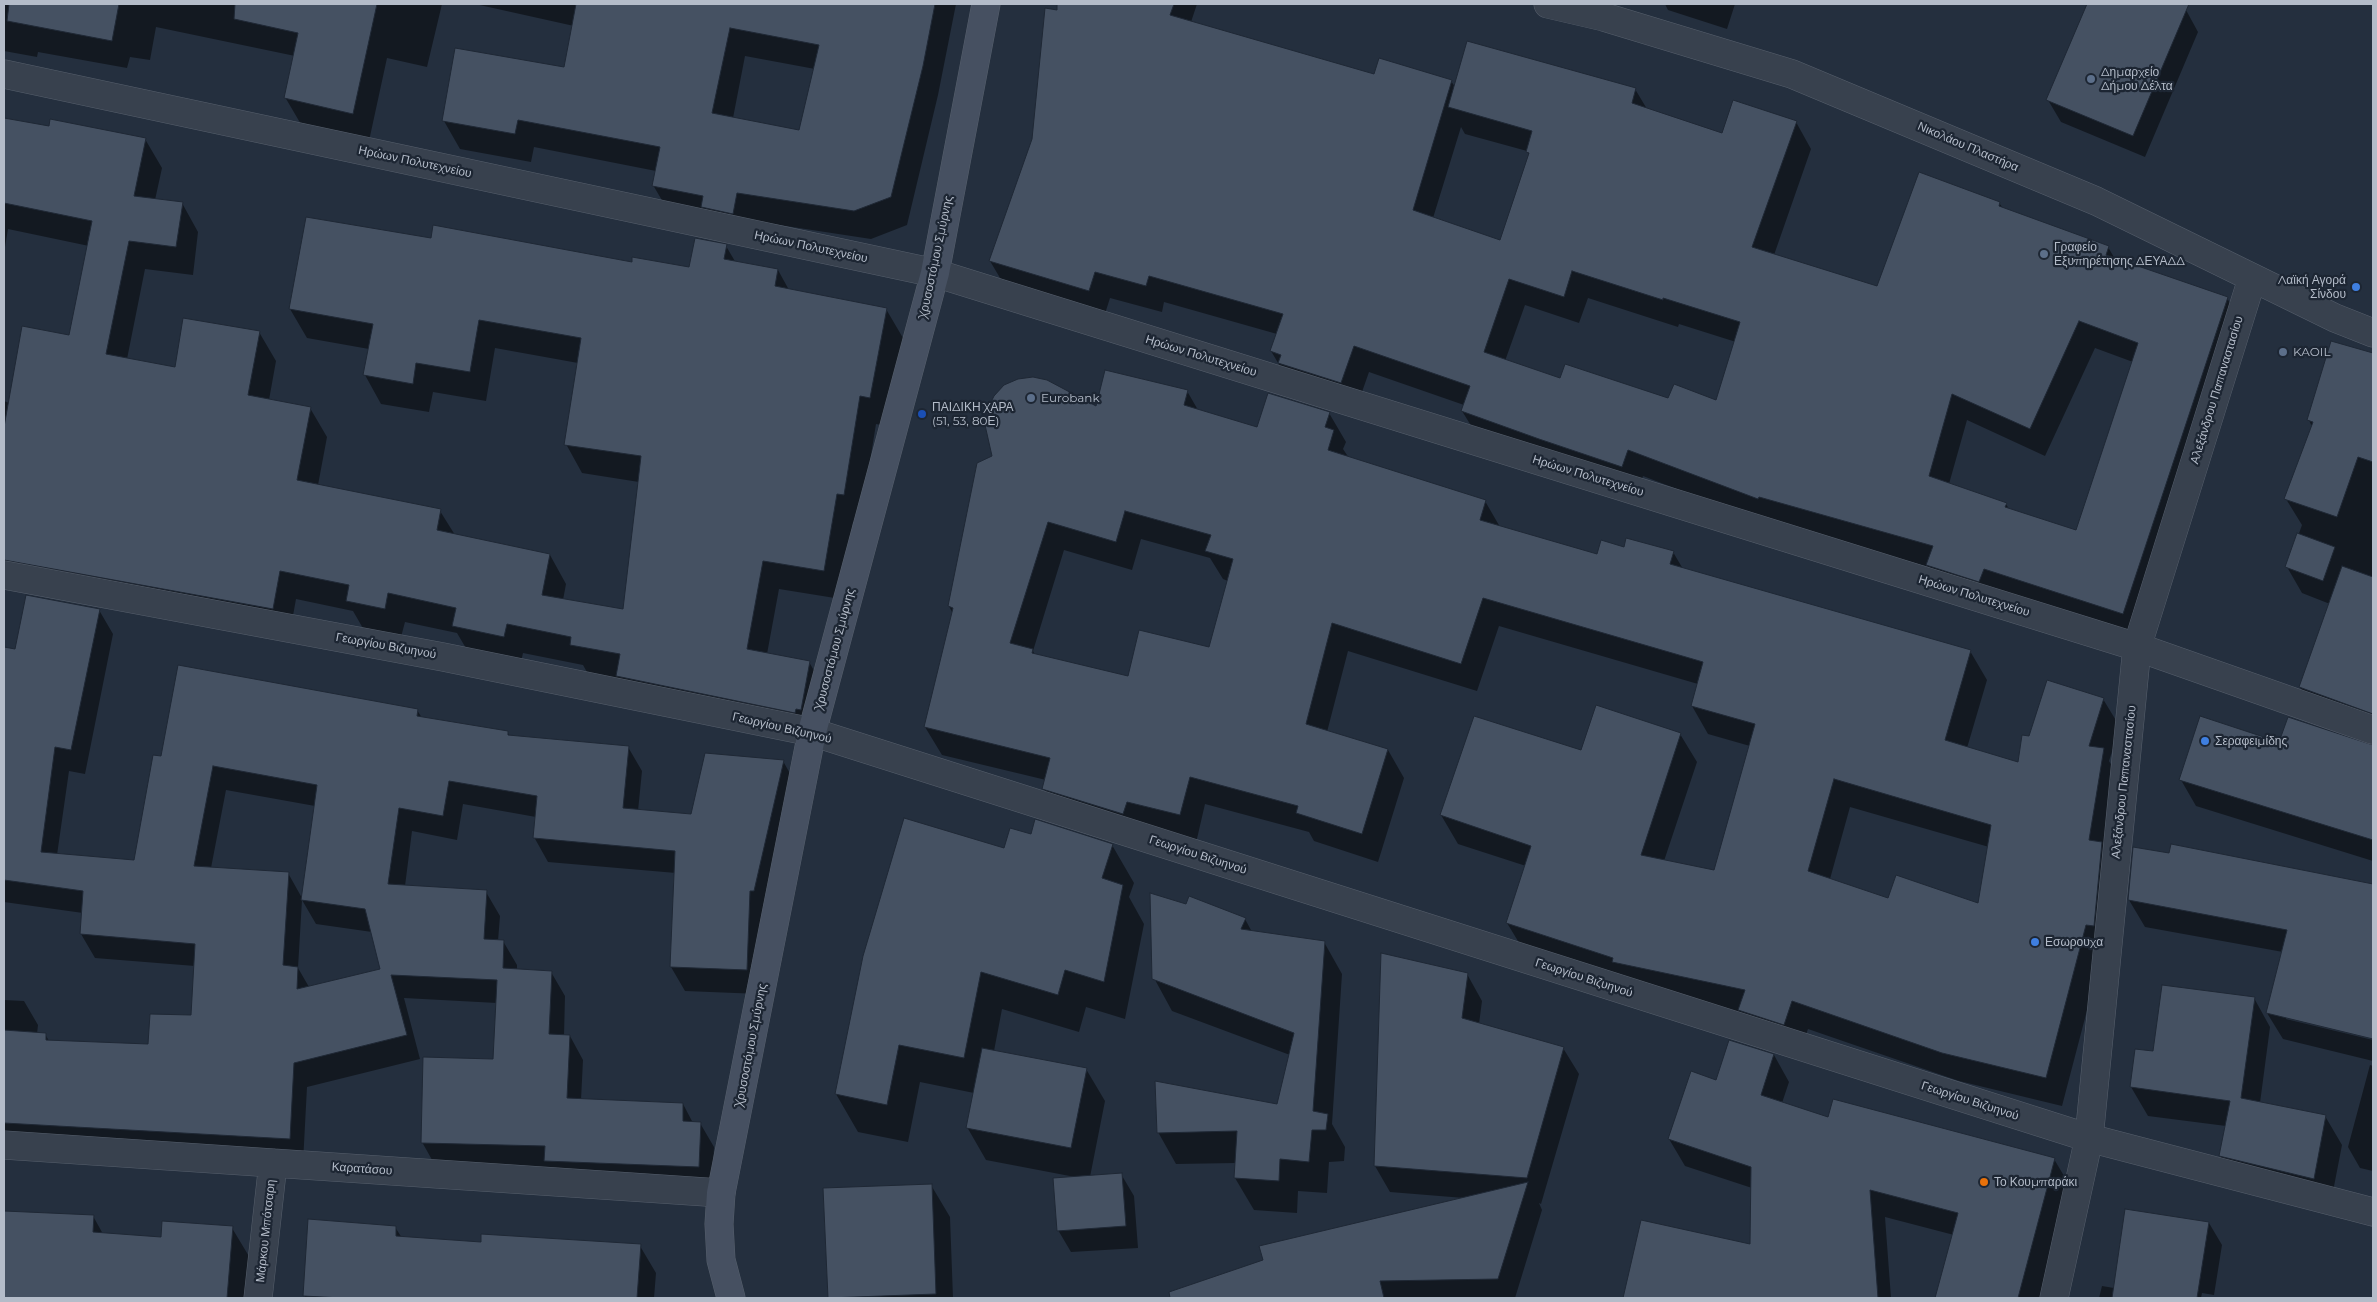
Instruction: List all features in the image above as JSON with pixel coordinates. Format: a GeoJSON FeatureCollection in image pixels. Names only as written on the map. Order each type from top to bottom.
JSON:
{"type":"FeatureCollection","features":[{"type":"Feature","properties":{"kind":"street","name":"Χρυσοστόμου Σμύρνης"},"geometry":{"type":"LineString","coordinates":[[731,1298],[721,1260],[718,1224],[721,1192],[812,732],[935,273],[986,4]]}},
{"type":"Feature","properties":{"kind":"street","name":"Νικολάου Πλαστήρα"},"geometry":{"type":"LineString","coordinates":[[1548,4],[1604,17],[1792,74],[2096,201],[2252,279],[2335,318],[2373,333]]}},
{"type":"Feature","properties":{"kind":"street","name":"Ηρώων Πολυτεχνείου"},"geometry":{"type":"LineString","coordinates":[[4,74],[935,273],[2137,646],[2373,730]]}},
{"type":"Feature","properties":{"kind":"street","name":"Αλεξάνδρου Παπαναστασίου"},"geometry":{"type":"LineString","coordinates":[[2054,1298],[2089,1138],[2137,646],[2252,279]]}},
{"type":"Feature","properties":{"kind":"street","name":"Γεωργίου Βιζυηνού"},"geometry":{"type":"LineString","coordinates":[[4,575],[443,657],[812,732],[2089,1138],[2373,1212]]}},
{"type":"Feature","properties":{"kind":"street","name":"Καρατάσου"},"geometry":{"type":"LineString","coordinates":[[4,1145],[721,1192]]}},
{"type":"Feature","properties":{"kind":"street","name":"Μάρκου Μπότσαρη"},"geometry":{"type":"LineString","coordinates":[[258,1298],[273,1163]]}},
{"type":"Feature","properties":{"kind":"building"},"geometry":{"type":"Polygon","coordinates":[[[9,4],[119,4],[112,41],[7,21],[9,4]]]}},
{"type":"Feature","properties":{"kind":"building"},"geometry":{"type":"Polygon","coordinates":[[[235,4],[377,4],[353,114],[284,98],[298,33],[234,19],[235,4]]]}},
{"type":"Feature","properties":{"kind":"building"},"geometry":{"type":"Polygon","coordinates":[[[576,4],[935,4],[923,66],[891,197],[854,211],[737,193],[733,214],[701,207],[703,196],[652,186],[660,147],[518,120],[515,134],[442,121],[455,48],[564,67],[576,4]],[[730,28],[712,113],[799,130],[819,45],[730,28]]]}},
{"type":"Feature","properties":{"kind":"building"},"geometry":{"type":"Polygon","coordinates":[[[1057,4],[1174,4],[1170,15],[1374,74],[1379,58],[1452,80],[1413,210],[1500,240],[1529,153],[1526,152],[1532,131],[1448,107],[1467,41],[1636,88],[1632,103],[1722,133],[1733,100],[1797,121],[1752,247],[1877,286],[1919,172],[2000,202],[1999,206],[2109,246],[2106,255],[2228,297],[2123,614],[1984,569],[1979,582],[1926,565],[1933,546],[1759,497],[1758,499],[1628,450],[1622,467],[1539,439],[1461,411],[1470,386],[1354,346],[1341,383],[1278,363],[1281,355],[1270,351],[1283,314],[1149,276],[1146,286],[1095,272],[1089,291],[989,261],[1032,139],[1045,8],[1057,10],[1057,4]],[[1572,271],[1564,297],[1509,279],[1484,352],[1560,378],[1565,364],[1668,398],[1674,384],[1716,400],[1740,322],[1572,271]],[[2079,321],[2030,429],[1952,394],[1929,476],[2007,503],[2005,507],[2076,530],[2138,343],[2079,321]]]}},
{"type":"Feature","properties":{"kind":"building"},"geometry":{"type":"Polygon","coordinates":[[[2087,4],[2189,4],[2133,136],[2046,100],[2087,4]]]}},
{"type":"Feature","properties":{"kind":"building"},"geometry":{"type":"Polygon","coordinates":[[[4,118],[49,126],[50,119],[146,138],[134,196],[183,202],[176,247],[129,241],[106,354],[175,367],[183,318],[260,331],[248,395],[311,407],[297,480],[441,509],[437,530],[550,554],[542,595],[623,609],[641,456],[564,445],[581,338],[479,320],[470,372],[416,363],[413,384],[363,375],[373,324],[289,309],[306,217],[431,238],[433,225],[632,262],[632,257],[689,267],[695,238],[727,244],[724,259],[778,269],[775,286],[887,308],[870,398],[860,396],[844,495],[837,494],[824,571],[763,561],[747,649],[810,661],[801,710],[796,709],[795,713],[616,676],[620,654],[570,645],[571,637],[507,624],[504,637],[452,626],[456,608],[388,593],[385,609],[346,601],[349,585],[280,571],[273,609],[4,560],[4,427],[22,326],[69,335],[92,221],[4,203],[4,118]]]}},
{"type":"Feature","properties":{"kind":"building"},"geometry":{"type":"Polygon","coordinates":[[[2331,341],[2373,353],[2373,462],[2358,457],[2337,517],[2284,499],[2313,422],[2307,420],[2331,341]]]}},
{"type":"Feature","properties":{"kind":"building"},"geometry":{"type":"Polygon","coordinates":[[[1105,370],[1188,390],[1184,405],[1257,427],[1268,393],[1330,412],[1325,427],[1334,430],[1328,450],[1486,500],[1480,520],[1597,554],[1601,540],[1624,547],[1626,538],[1674,551],[1670,564],[1971,650],[1945,740],[2018,762],[2022,735],[2029,736],[2047,680],[2104,698],[2089,746],[2104,748],[2089,840],[2102,842],[2094,926],[2086,925],[2046,1078],[1942,1053],[1792,1001],[1784,1025],[1738,1010],[1745,990],[1612,962],[1613,958],[1506,923],[1531,846],[1440,815],[1474,716],[1581,750],[1596,705],[1681,733],[1641,855],[1714,870],[1755,724],[1691,706],[1703,662],[1483,598],[1461,664],[1332,623],[1306,724],[1388,749],[1362,834],[1296,813],[1298,806],[1190,777],[1180,815],[1127,802],[1123,814],[1042,789],[1050,758],[924,727],[953,608],[948,606],[977,463],[992,456],[985,425],[987,410],[994,396],[1004,385],[1018,379],[1033,377],[1047,380],[1096,406],[1105,370]],[[1125,511],[1116,542],[1048,522],[1010,643],[1033,649],[1032,653],[1128,676],[1139,630],[1209,647],[1233,559],[1205,551],[1211,535],[1125,511]],[[1834,779],[1808,871],[1888,898],[1896,875],[1978,903],[1991,825],[1834,779]]]}},
{"type":"Feature","properties":{"kind":"building"},"geometry":{"type":"Polygon","coordinates":[[[2297,533],[2335,547],[2323,581],[2285,567],[2297,533]]]}},
{"type":"Feature","properties":{"kind":"building"},"geometry":{"type":"Polygon","coordinates":[[[2342,566],[2373,577],[2373,714],[2299,687],[2342,566]]]}},
{"type":"Feature","properties":{"kind":"building"},"geometry":{"type":"Polygon","coordinates":[[[26,595],[100,609],[71,750],[55,747],[41,852],[134,860],[153,755],[161,756],[178,665],[418,709],[417,716],[508,731],[508,735],[629,746],[623,808],[691,814],[705,753],[784,760],[754,891],[750,891],[747,970],[670,967],[675,851],[533,838],[537,796],[449,781],[443,816],[399,808],[388,884],[487,890],[484,939],[504,940],[503,968],[552,971],[549,1034],[570,1035],[567,1098],[683,1103],[683,1121],[701,1122],[699,1167],[544,1161],[545,1146],[421,1143],[423,1057],[493,1059],[497,980],[391,975],[407,1035],[294,1063],[290,1139],[4,1123],[4,1030],[46,1033],[46,1040],[148,1044],[150,1014],[191,1015],[195,944],[80,934],[83,891],[4,880],[4,647],[15,649],[26,595]],[[213,766],[194,866],[289,872],[283,965],[298,967],[297,989],[380,969],[365,909],[301,900],[317,785],[213,766]]]}},
{"type":"Feature","properties":{"kind":"building"},"geometry":{"type":"Polygon","coordinates":[[[2200,716],[2279,742],[2288,717],[2373,745],[2373,840],[2179,780],[2200,716]]]}},
{"type":"Feature","properties":{"kind":"building"},"geometry":{"type":"Polygon","coordinates":[[[904,818],[1004,848],[1010,828],[1031,834],[1035,819],[1113,844],[1102,878],[1123,885],[1104,982],[1065,970],[1058,995],[981,972],[964,1058],[899,1045],[887,1105],[835,1094],[863,956],[904,818]]]}},
{"type":"Feature","properties":{"kind":"building"},"geometry":{"type":"Polygon","coordinates":[[[2171,844],[2373,884],[2373,1039],[2266,1013],[2287,930],[2128,900],[2133,847],[2169,853],[2171,844]]]}},
{"type":"Feature","properties":{"kind":"building"},"geometry":{"type":"Polygon","coordinates":[[[1150,893],[1186,904],[1189,896],[1246,918],[1241,929],[1325,941],[1313,1111],[1328,1114],[1326,1130],[1312,1130],[1309,1162],[1280,1159],[1279,1181],[1234,1178],[1237,1131],[1157,1133],[1155,1081],[1277,1104],[1294,1033],[1152,979],[1150,893]]]}},
{"type":"Feature","properties":{"kind":"building"},"geometry":{"type":"Polygon","coordinates":[[[1381,953],[1468,973],[1462,1018],[1564,1047],[1527,1178],[1374,1166],[1381,953]]]}},
{"type":"Feature","properties":{"kind":"building"},"geometry":{"type":"Polygon","coordinates":[[[2162,985],[2255,997],[2241,1098],[2326,1115],[2314,1179],[2219,1156],[2230,1101],[2130,1087],[2135,1049],[2153,1051],[2162,985]]]}},
{"type":"Feature","properties":{"kind":"building"},"geometry":{"type":"Polygon","coordinates":[[[1729,1040],[1774,1054],[1761,1095],[1828,1117],[1833,1099],[2055,1158],[2018,1298],[1935,1298],[1958,1213],[1870,1190],[1878,1298],[1623,1298],[1641,1220],[1750,1244],[1751,1167],[1668,1139],[1691,1071],[1716,1080],[1729,1040]]]}},
{"type":"Feature","properties":{"kind":"building"},"geometry":{"type":"Polygon","coordinates":[[[982,1048],[1087,1068],[1071,1148],[966,1128],[982,1048]]]}},
{"type":"Feature","properties":{"kind":"building"},"geometry":{"type":"Polygon","coordinates":[[[1122,1173],[1126,1226],[1057,1231],[1053,1178],[1122,1173]]]}},
{"type":"Feature","properties":{"kind":"building"},"geometry":{"type":"Polygon","coordinates":[[[1528,1182],[1498,1279],[1380,1281],[1384,1298],[1170,1298],[1169,1292],[1263,1260],[1259,1246],[1528,1182]]]}},
{"type":"Feature","properties":{"kind":"building"},"geometry":{"type":"Polygon","coordinates":[[[932,1184],[936,1294],[828,1298],[823,1188],[932,1184]]]}},
{"type":"Feature","properties":{"kind":"building"},"geometry":{"type":"Polygon","coordinates":[[[2125,1209],[2209,1222],[2197,1298],[2112,1298],[2125,1209]]]}},
{"type":"Feature","properties":{"kind":"building"},"geometry":{"type":"Polygon","coordinates":[[[4,1211],[94,1215],[93,1232],[161,1237],[162,1221],[233,1226],[227,1298],[4,1298],[4,1211]]]}},
{"type":"Feature","properties":{"kind":"building"},"geometry":{"type":"Polygon","coordinates":[[[308,1219],[396,1226],[396,1236],[481,1242],[481,1234],[641,1244],[637,1298],[342,1298],[303,1296],[308,1219]]]}},
{"type":"Feature","properties":{"kind":"place","name":"Δημαρχείο Δήμου Δέλτα"},"geometry":{"type":"Point","coordinates":[2091,79]}},
{"type":"Feature","properties":{"kind":"place","name":"Γραφείο Εξυπηρέτησης ΔΕΥΑΔΔ"},"geometry":{"type":"Point","coordinates":[2044,254]}},
{"type":"Feature","properties":{"kind":"place","name":"Λαϊκή Αγορά Σίνδου"},"geometry":{"type":"Point","coordinates":[2356,287]}},
{"type":"Feature","properties":{"kind":"place","name":"KAOIL"},"geometry":{"type":"Point","coordinates":[2283,352]}},
{"type":"Feature","properties":{"kind":"place","name":"Eurobank"},"geometry":{"type":"Point","coordinates":[1031,398]}},
{"type":"Feature","properties":{"kind":"place","name":"ΠΑΙΔΙΚΗ ΧΑΡΑ (51, 53, 80Ε)"},"geometry":{"type":"Point","coordinates":[922,414]}},
{"type":"Feature","properties":{"kind":"place","name":"Σεραφειμίδης"},"geometry":{"type":"Point","coordinates":[2205,741]}},
{"type":"Feature","properties":{"kind":"place","name":"Εσωρουχα"},"geometry":{"type":"Point","coordinates":[2035,942]}},
{"type":"Feature","properties":{"kind":"place","name":"Το Κουμπαράκι"},"geometry":{"type":"Point","coordinates":[1984,1182]}}]}
